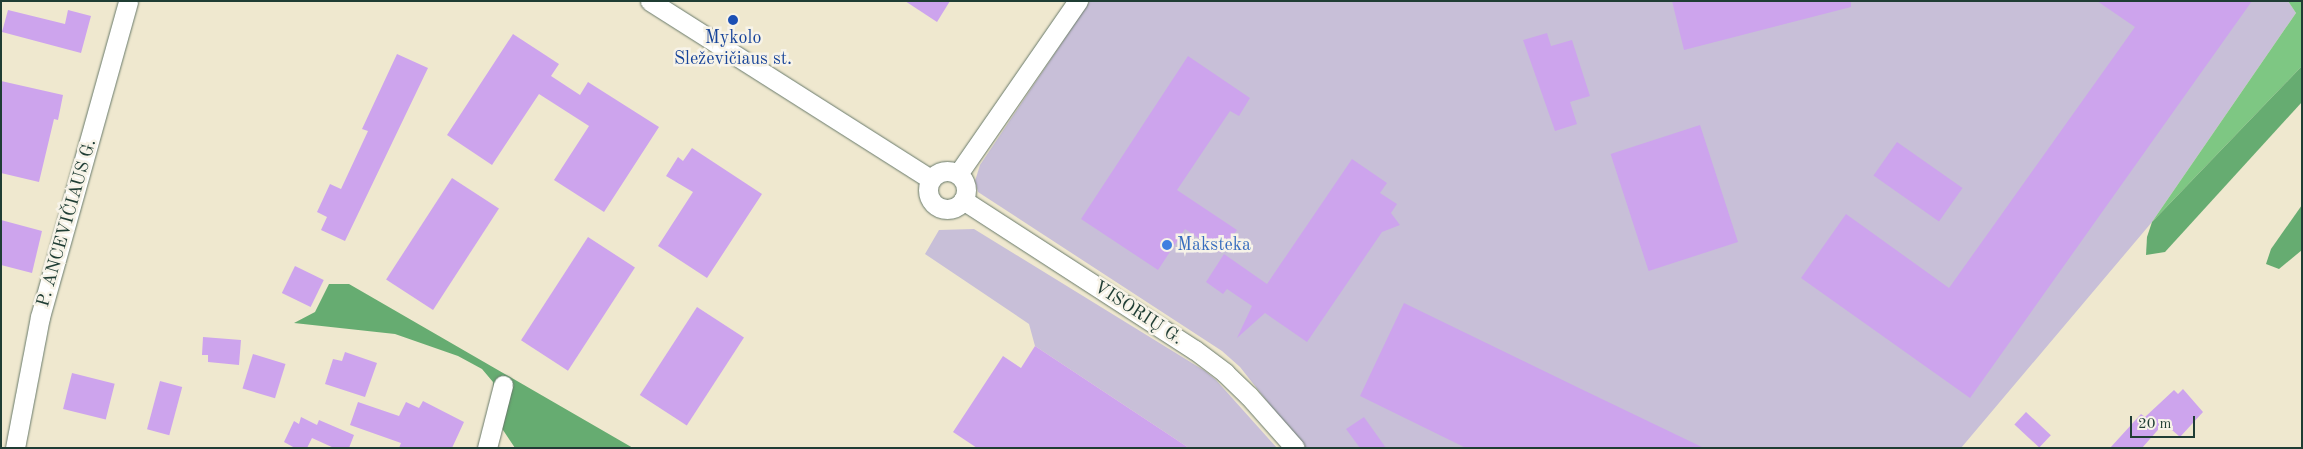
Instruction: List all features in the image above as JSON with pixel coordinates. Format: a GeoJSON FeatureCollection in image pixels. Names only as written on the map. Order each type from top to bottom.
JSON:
{"type":"FeatureCollection","features":[{"type":"Feature","properties":{"kind":"street","name":"P. ANCEVIČIAUS G."},"geometry":{"type":"LineString","coordinates":[[15,448],[40,317],[128,1]]}},
{"type":"Feature","properties":{"kind":"street"},"geometry":{"type":"LineString","coordinates":[[650,1],[930,179]]}},
{"type":"Feature","properties":{"kind":"street"},"geometry":{"type":"LineString","coordinates":[[958,174],[1078,1]]}},
{"type":"Feature","properties":{"kind":"street"},"geometry":{"type":"LineString","coordinates":[[946,170],[958,174],[966,186],[963,200],[954,208],[936,206],[927,191],[930,179],[935,174],[946,170]]}},
{"type":"Feature","properties":{"kind":"street","name":"VISORIŲ G."},"geometry":{"type":"LineString","coordinates":[[963,200],[1217,367],[1249,396],[1295,448]]}},
{"type":"Feature","properties":{"kind":"street"},"geometry":{"type":"LineString","coordinates":[[487,448],[503,385]]}},
{"type":"Feature","properties":{"kind":"shaded area"},"geometry":{"type":"Polygon","coordinates":[[[1090,1],[2288,1],[2296,13],[2152,222],[1961,448],[1304,448],[1240,367],[1222,351],[978,192],[975,181],[980,165],[1090,1]]]}},
{"type":"Feature","properties":{"kind":"shaded area"},"geometry":{"type":"Polygon","coordinates":[[[974,229],[1205,371],[1216,380],[1277,448],[1189,448],[1035,346],[1029,324],[925,254],[939,230],[974,229]]]}},
{"type":"Feature","properties":{"kind":"green space"},"geometry":{"type":"Polygon","coordinates":[[[2288,1],[2302,1],[2302,66],[2152,222],[2296,13],[2288,1]]]}},
{"type":"Feature","properties":{"kind":"green space"},"geometry":{"type":"Polygon","coordinates":[[[2302,66],[2302,102],[2165,252],[2146,255],[2147,237],[2152,222],[2302,66]]]}},
{"type":"Feature","properties":{"kind":"green space"},"geometry":{"type":"Polygon","coordinates":[[[2302,205],[2302,250],[2279,269],[2266,264],[2271,249],[2302,205]]]}},
{"type":"Feature","properties":{"kind":"green space"},"geometry":{"type":"Polygon","coordinates":[[[329,284],[349,284],[633,448],[515,448],[499,424],[493,382],[482,369],[458,356],[395,334],[294,323],[315,312],[329,284]]]}},
{"type":"Feature","properties":{"kind":"building"},"geometry":{"type":"Polygon","coordinates":[[[905,1],[950,1],[937,22],[905,1]]]}},
{"type":"Feature","properties":{"kind":"building"},"geometry":{"type":"Polygon","coordinates":[[[1672,1],[1851,1],[1851,7],[1684,50],[1672,1]]]}},
{"type":"Feature","properties":{"kind":"building"},"geometry":{"type":"Polygon","coordinates":[[[2097,1],[2252,1],[1970,398],[1801,278],[1846,214],[1949,288],[2135,27],[2097,1]]]}},
{"type":"Feature","properties":{"kind":"building"},"geometry":{"type":"Polygon","coordinates":[[[8,10],[65,24],[68,10],[91,16],[81,53],[2,32],[8,10]]]}},
{"type":"Feature","properties":{"kind":"building"},"geometry":{"type":"Polygon","coordinates":[[[1547,33],[1551,46],[1572,40],[1590,96],[1570,102],[1577,124],[1555,131],[1523,40],[1547,33]]]}},
{"type":"Feature","properties":{"kind":"building"},"geometry":{"type":"Polygon","coordinates":[[[513,34],[559,64],[551,76],[580,95],[588,82],[659,127],[604,212],[554,180],[589,126],[539,94],[492,165],[447,135],[513,34]]]}},
{"type":"Feature","properties":{"kind":"building"},"geometry":{"type":"Polygon","coordinates":[[[397,54],[428,68],[345,241],[321,230],[327,217],[317,212],[330,184],[341,189],[368,131],[362,129],[397,54]]]}},
{"type":"Feature","properties":{"kind":"building"},"geometry":{"type":"Polygon","coordinates":[[[1188,56],[1250,98],[1239,116],[1230,111],[1177,190],[1237,230],[1221,253],[1185,229],[1158,270],[1081,219],[1188,56]]]}},
{"type":"Feature","properties":{"kind":"building"},"geometry":{"type":"Polygon","coordinates":[[[1,81],[63,95],[58,120],[54,119],[39,182],[1,173],[1,81]]]}},
{"type":"Feature","properties":{"kind":"building"},"geometry":{"type":"Polygon","coordinates":[[[1700,125],[1738,242],[1649,271],[1611,154],[1700,125]]]}},
{"type":"Feature","properties":{"kind":"building"},"geometry":{"type":"Polygon","coordinates":[[[1897,142],[1963,188],[1939,221],[1873,176],[1897,142]]]}},
{"type":"Feature","properties":{"kind":"building"},"geometry":{"type":"Polygon","coordinates":[[[692,148],[762,194],[707,278],[658,246],[693,192],[666,176],[678,157],[683,161],[692,148]]]}},
{"type":"Feature","properties":{"kind":"building"},"geometry":{"type":"Polygon","coordinates":[[[1352,159],[1387,183],[1380,193],[1397,204],[1391,213],[1400,225],[1382,232],[1307,342],[1265,313],[1237,338],[1252,306],[1227,289],[1223,294],[1206,282],[1224,254],[1267,284],[1352,159]]]}},
{"type":"Feature","properties":{"kind":"building"},"geometry":{"type":"Polygon","coordinates":[[[452,178],[499,208],[433,310],[386,279],[452,178]]]}},
{"type":"Feature","properties":{"kind":"building"},"geometry":{"type":"Polygon","coordinates":[[[1,220],[42,231],[32,273],[1,265],[1,220]]]}},
{"type":"Feature","properties":{"kind":"building"},"geometry":{"type":"Polygon","coordinates":[[[588,237],[635,267],[568,371],[521,340],[588,237]]]}},
{"type":"Feature","properties":{"kind":"building"},"geometry":{"type":"Polygon","coordinates":[[[295,266],[324,280],[311,307],[282,293],[295,266]]]}},
{"type":"Feature","properties":{"kind":"building"},"geometry":{"type":"Polygon","coordinates":[[[1404,303],[1704,448],[1466,448],[1360,396],[1404,303]]]}},
{"type":"Feature","properties":{"kind":"building"},"geometry":{"type":"Polygon","coordinates":[[[697,307],[744,337],[687,426],[640,395],[697,307]]]}},
{"type":"Feature","properties":{"kind":"building"},"geometry":{"type":"Polygon","coordinates":[[[203,337],[241,340],[239,365],[208,362],[208,355],[202,355],[203,337]]]}},
{"type":"Feature","properties":{"kind":"building"},"geometry":{"type":"Polygon","coordinates":[[[1035,346],[1189,448],[977,448],[953,432],[1003,356],[1021,368],[1035,346]]]}},
{"type":"Feature","properties":{"kind":"building"},"geometry":{"type":"Polygon","coordinates":[[[345,352],[377,363],[365,397],[325,384],[333,359],[342,361],[345,352]]]}},
{"type":"Feature","properties":{"kind":"building"},"geometry":{"type":"Polygon","coordinates":[[[253,354],[286,364],[275,398],[242,388],[253,354]]]}},
{"type":"Feature","properties":{"kind":"building"},"geometry":{"type":"Polygon","coordinates":[[[72,373],[115,384],[106,420],[63,409],[72,373]]]}},
{"type":"Feature","properties":{"kind":"building"},"geometry":{"type":"Polygon","coordinates":[[[160,381],[182,387],[169,435],[147,429],[160,381]]]}},
{"type":"Feature","properties":{"kind":"building"},"geometry":{"type":"Polygon","coordinates":[[[2183,389],[2203,412],[2180,437],[2164,423],[2142,448],[2110,448],[2141,414],[2145,417],[2174,390],[2178,394],[2183,389]]]}},
{"type":"Feature","properties":{"kind":"building"},"geometry":{"type":"Polygon","coordinates":[[[423,401],[464,422],[452,448],[399,448],[401,443],[350,425],[358,402],[399,416],[406,402],[419,408],[423,401]]]}},
{"type":"Feature","properties":{"kind":"building"},"geometry":{"type":"Polygon","coordinates":[[[2026,412],[2051,435],[2039,448],[2014,424],[2026,412]]]}},
{"type":"Feature","properties":{"kind":"building"},"geometry":{"type":"Polygon","coordinates":[[[301,417],[317,425],[319,420],[354,435],[349,448],[334,448],[312,438],[307,448],[295,448],[284,442],[294,421],[299,424],[301,417]]]}},
{"type":"Feature","properties":{"kind":"building"},"geometry":{"type":"Polygon","coordinates":[[[1364,417],[1386,448],[1360,448],[1346,429],[1364,417]]]}},
{"type":"Feature","properties":{"kind":"place","name":"Mykolo Sleževičiaus st."},"geometry":{"type":"Point","coordinates":[733,20]}},
{"type":"Feature","properties":{"kind":"place","name":"Maksteka"},"geometry":{"type":"Point","coordinates":[1167,245]}}]}
